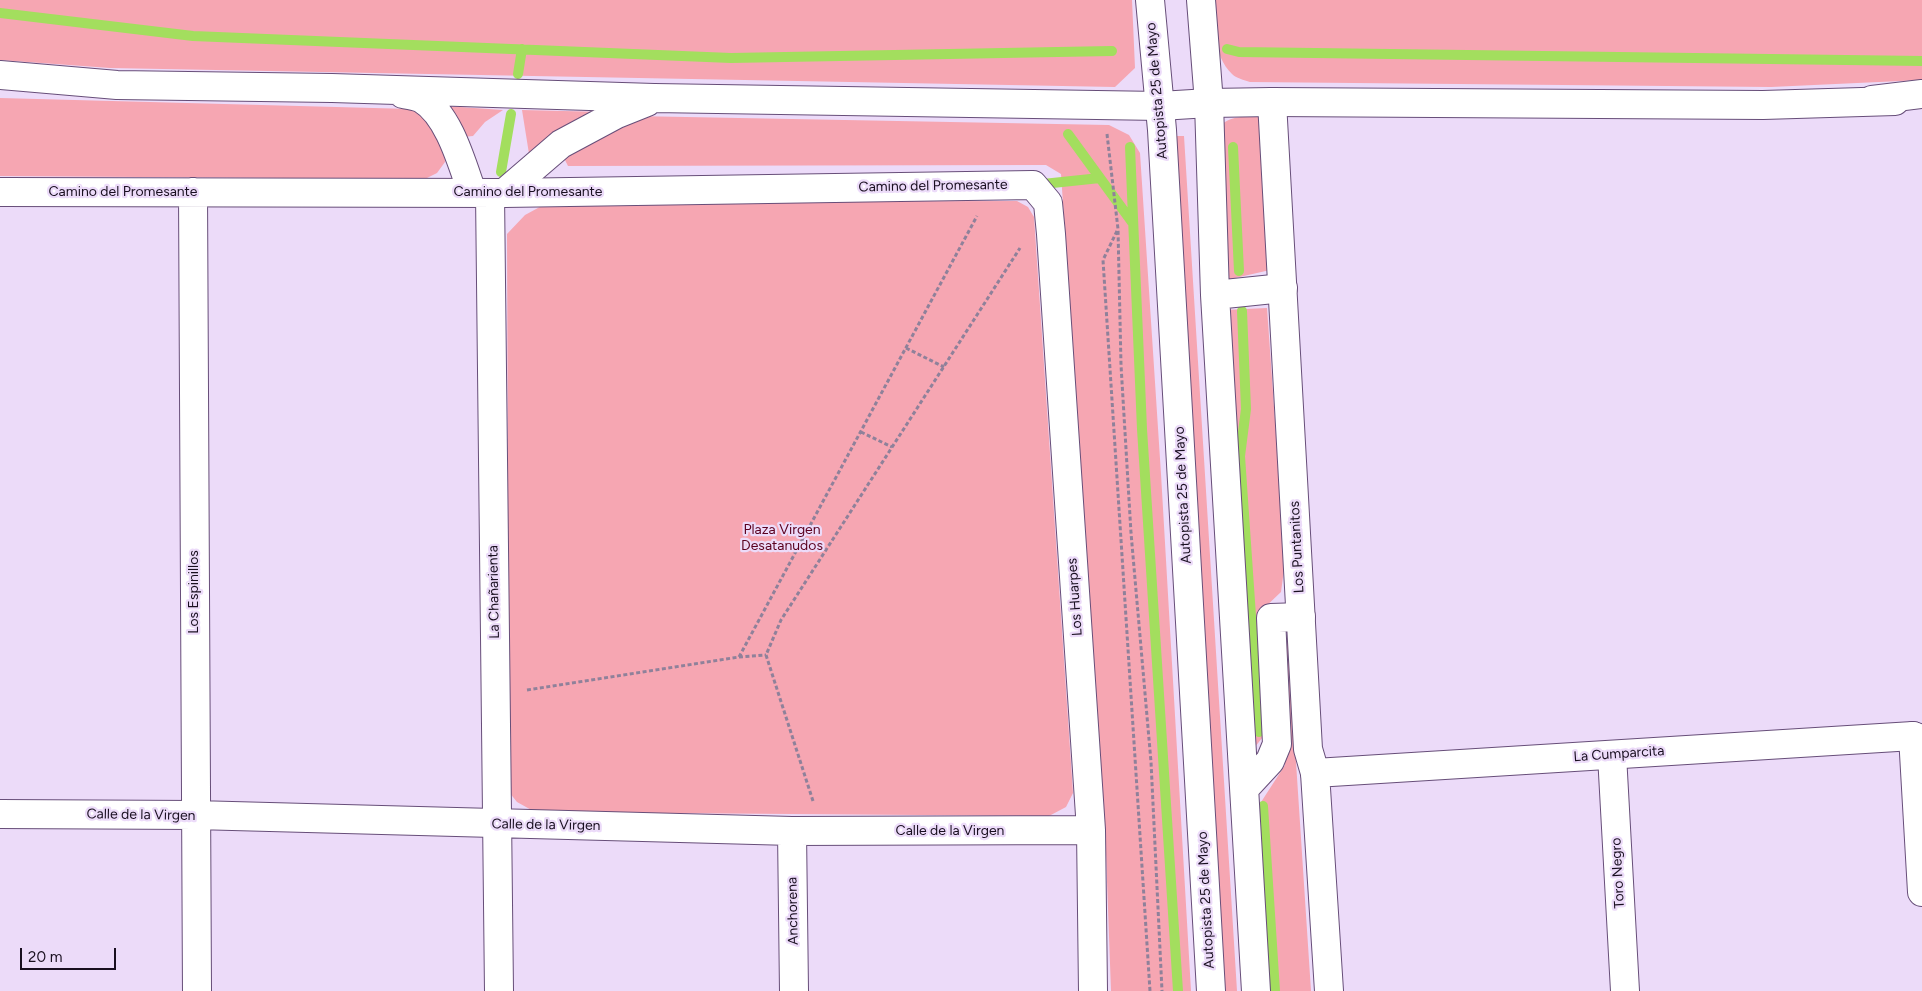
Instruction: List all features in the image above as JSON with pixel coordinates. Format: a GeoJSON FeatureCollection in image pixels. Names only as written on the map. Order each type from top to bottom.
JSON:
{"type":"FeatureCollection","features":[{"type":"Feature","properties":{"kind":"main road","name":"Autopista 25 de Mayo"},"geometry":{"type":"LineString","coordinates":[[1150,0],[1160,106],[1211,991]]}},
{"type":"Feature","properties":{"kind":"main road"},"geometry":{"type":"LineString","coordinates":[[1201,0],[1209,103],[1215,295],[1256,991]]}},
{"type":"Feature","properties":{"kind":"main road"},"geometry":{"type":"LineString","coordinates":[[0,75],[117,85],[390,90],[654,98],[1160,106],[1272,102],[1763,105],[1872,100],[1922,101]]}},
{"type":"Feature","properties":{"kind":"main road"},"geometry":{"type":"LineString","coordinates":[[390,90],[421,98],[434,108],[489,193],[561,144],[617,114],[654,98]]}},
{"type":"Feature","properties":{"kind":"main road"},"geometry":{"type":"LineString","coordinates":[[1872,100],[1922,94]]}},
{"type":"Feature","properties":{"kind":"main road","name":"Los Puntanitos"},"geometry":{"type":"LineString","coordinates":[[1272,102],[1308,749],[1315,773],[1329,991]]}},
{"type":"Feature","properties":{"kind":"main road","name":"Camino del Promesante"},"geometry":{"type":"LineString","coordinates":[[0,192],[489,193],[1033,185],[1048,203]]}},
{"type":"Feature","properties":{"kind":"main road","name":"Los Espinillos"},"geometry":{"type":"LineString","coordinates":[[192,192],[197,991]]}},
{"type":"Feature","properties":{"kind":"main road","name":"La Chañarienta"},"geometry":{"type":"LineString","coordinates":[[489,193],[499,991]]}},
{"type":"Feature","properties":{"kind":"main road","name":"Los Huarpes"},"geometry":{"type":"LineString","coordinates":[[1048,203],[1091,830],[1093,991]]}},
{"type":"Feature","properties":{"kind":"main road"},"geometry":{"type":"LineString","coordinates":[[1215,295],[1283,288]]}},
{"type":"Feature","properties":{"kind":"main road"},"geometry":{"type":"LineString","coordinates":[[1245,788],[1270,761],[1277,744],[1271,618],[1301,617]]}},
{"type":"Feature","properties":{"kind":"main road"},"geometry":{"type":"LineString","coordinates":[[1918,737],[1922,892]]}},
{"type":"Feature","properties":{"kind":"main road","name":"La Cumparcita"},"geometry":{"type":"LineString","coordinates":[[1315,773],[1918,737]]}},
{"type":"Feature","properties":{"kind":"main road","name":"Toro Negro"},"geometry":{"type":"LineString","coordinates":[[1612,755],[1625,991]]}},
{"type":"Feature","properties":{"kind":"main road","name":"Calle de la Virgen"},"geometry":{"type":"LineString","coordinates":[[0,814],[195,815],[792,831],[1091,830]]}},
{"type":"Feature","properties":{"kind":"main road","name":"Anchorena"},"geometry":{"type":"LineString","coordinates":[[792,831],[794,991]]}},
{"type":"Feature","properties":{"kind":"path"},"geometry":{"type":"LineString","coordinates":[[1107,131],[1118,229],[1122,375],[1131,533],[1151,762],[1162,991]]}},
{"type":"Feature","properties":{"kind":"path"},"geometry":{"type":"LineString","coordinates":[[739,657],[978,213],[968,213]]}},
{"type":"Feature","properties":{"kind":"path"},"geometry":{"type":"LineString","coordinates":[[1118,229],[1103,260],[1150,991]]}},
{"type":"Feature","properties":{"kind":"path"},"geometry":{"type":"LineString","coordinates":[[1019,239],[1022,257]]}},
{"type":"Feature","properties":{"kind":"path"},"geometry":{"type":"LineString","coordinates":[[803,802],[813,802],[766,655],[781,620],[1021,247]]}},
{"type":"Feature","properties":{"kind":"path"},"geometry":{"type":"LineString","coordinates":[[906,348],[944,367]]}},
{"type":"Feature","properties":{"kind":"path"},"geometry":{"type":"LineString","coordinates":[[861,432],[892,447]]}},
{"type":"Feature","properties":{"kind":"path"},"geometry":{"type":"LineString","coordinates":[[803,539],[826,550]]}},
{"type":"Feature","properties":{"kind":"path"},"geometry":{"type":"LineString","coordinates":[[519,691],[739,657],[766,655]]}},
{"type":"Feature","properties":{"kind":"green space"},"geometry":{"type":"Polygon","coordinates":[[[0,0],[1132,0],[1135,68],[1115,87],[110,68],[0,60],[0,0]]]}},
{"type":"Feature","properties":{"kind":"green space"},"geometry":{"type":"Polygon","coordinates":[[[1212,0],[1922,0],[1922,80],[1771,87],[1250,82],[1234,75],[1221,58],[1214,29],[1212,0]]]}},
{"type":"Feature","properties":{"kind":"green space"},"geometry":{"type":"Polygon","coordinates":[[[0,98],[411,109],[428,118],[444,145],[445,162],[437,173],[425,179],[0,176],[0,98]]]}},
{"type":"Feature","properties":{"kind":"green space"},"geometry":{"type":"Polygon","coordinates":[[[445,106],[503,110],[485,122],[473,136],[463,137],[445,106]]]}},
{"type":"Feature","properties":{"kind":"green space"},"geometry":{"type":"Polygon","coordinates":[[[522,110],[605,112],[530,160],[522,110]]]}},
{"type":"Feature","properties":{"kind":"green space"},"geometry":{"type":"Polygon","coordinates":[[[633,116],[1109,125],[1129,135],[1140,153],[1191,991],[1111,991],[1105,826],[1061,174],[1046,165],[568,166],[562,154],[633,116]]]}},
{"type":"Feature","properties":{"kind":"green space"},"geometry":{"type":"Polygon","coordinates":[[[1260,116],[1270,270],[1222,281],[1219,127],[1228,120],[1260,116]]]}},
{"type":"Feature","properties":{"kind":"green space"},"geometry":{"type":"Polygon","coordinates":[[[1169,136],[1184,136],[1237,991],[1222,991],[1169,136]]]}},
{"type":"Feature","properties":{"kind":"green space","name":"Plaza Virgen Desatanudos"},"geometry":{"type":"Polygon","coordinates":[[[1017,201],[1028,207],[1034,217],[1073,793],[1066,807],[1049,816],[535,812],[517,802],[509,792],[507,234],[525,215],[549,202],[1017,201]]]}},
{"type":"Feature","properties":{"kind":"green space"},"geometry":{"type":"Polygon","coordinates":[[[1267,308],[1285,562],[1281,592],[1261,611],[1266,733],[1251,752],[1224,310],[1267,308]]]}},
{"type":"Feature","properties":{"kind":"green space"},"geometry":{"type":"Polygon","coordinates":[[[1280,640],[1288,640],[1311,991],[1266,991],[1254,813],[1285,765],[1280,640]]]}},
{"type":"Feature","properties":{"kind":"waterway"},"geometry":{"type":"LineString","coordinates":[[0,13],[193,36],[731,58],[1112,51]]}},
{"type":"Feature","properties":{"kind":"waterway"},"geometry":{"type":"LineString","coordinates":[[518,74],[522,49]]}},
{"type":"Feature","properties":{"kind":"waterway"},"geometry":{"type":"LineString","coordinates":[[1227,49],[1239,52],[1922,61]]}},
{"type":"Feature","properties":{"kind":"waterway"},"geometry":{"type":"LineString","coordinates":[[501,172],[511,114]]}},
{"type":"Feature","properties":{"kind":"waterway"},"geometry":{"type":"LineString","coordinates":[[1068,134],[1132,222]]}},
{"type":"Feature","properties":{"kind":"waterway"},"geometry":{"type":"LineString","coordinates":[[1130,147],[1142,429],[1178,991]]}},
{"type":"Feature","properties":{"kind":"waterway"},"geometry":{"type":"LineString","coordinates":[[1233,147],[1239,271]]}},
{"type":"Feature","properties":{"kind":"waterway"},"geometry":{"type":"LineString","coordinates":[[1043,184],[1100,178]]}},
{"type":"Feature","properties":{"kind":"waterway"},"geometry":{"type":"LineString","coordinates":[[1242,311],[1246,409],[1240,456],[1259,732]]}},
{"type":"Feature","properties":{"kind":"waterway"},"geometry":{"type":"LineString","coordinates":[[1263,806],[1275,991]]}}]}
